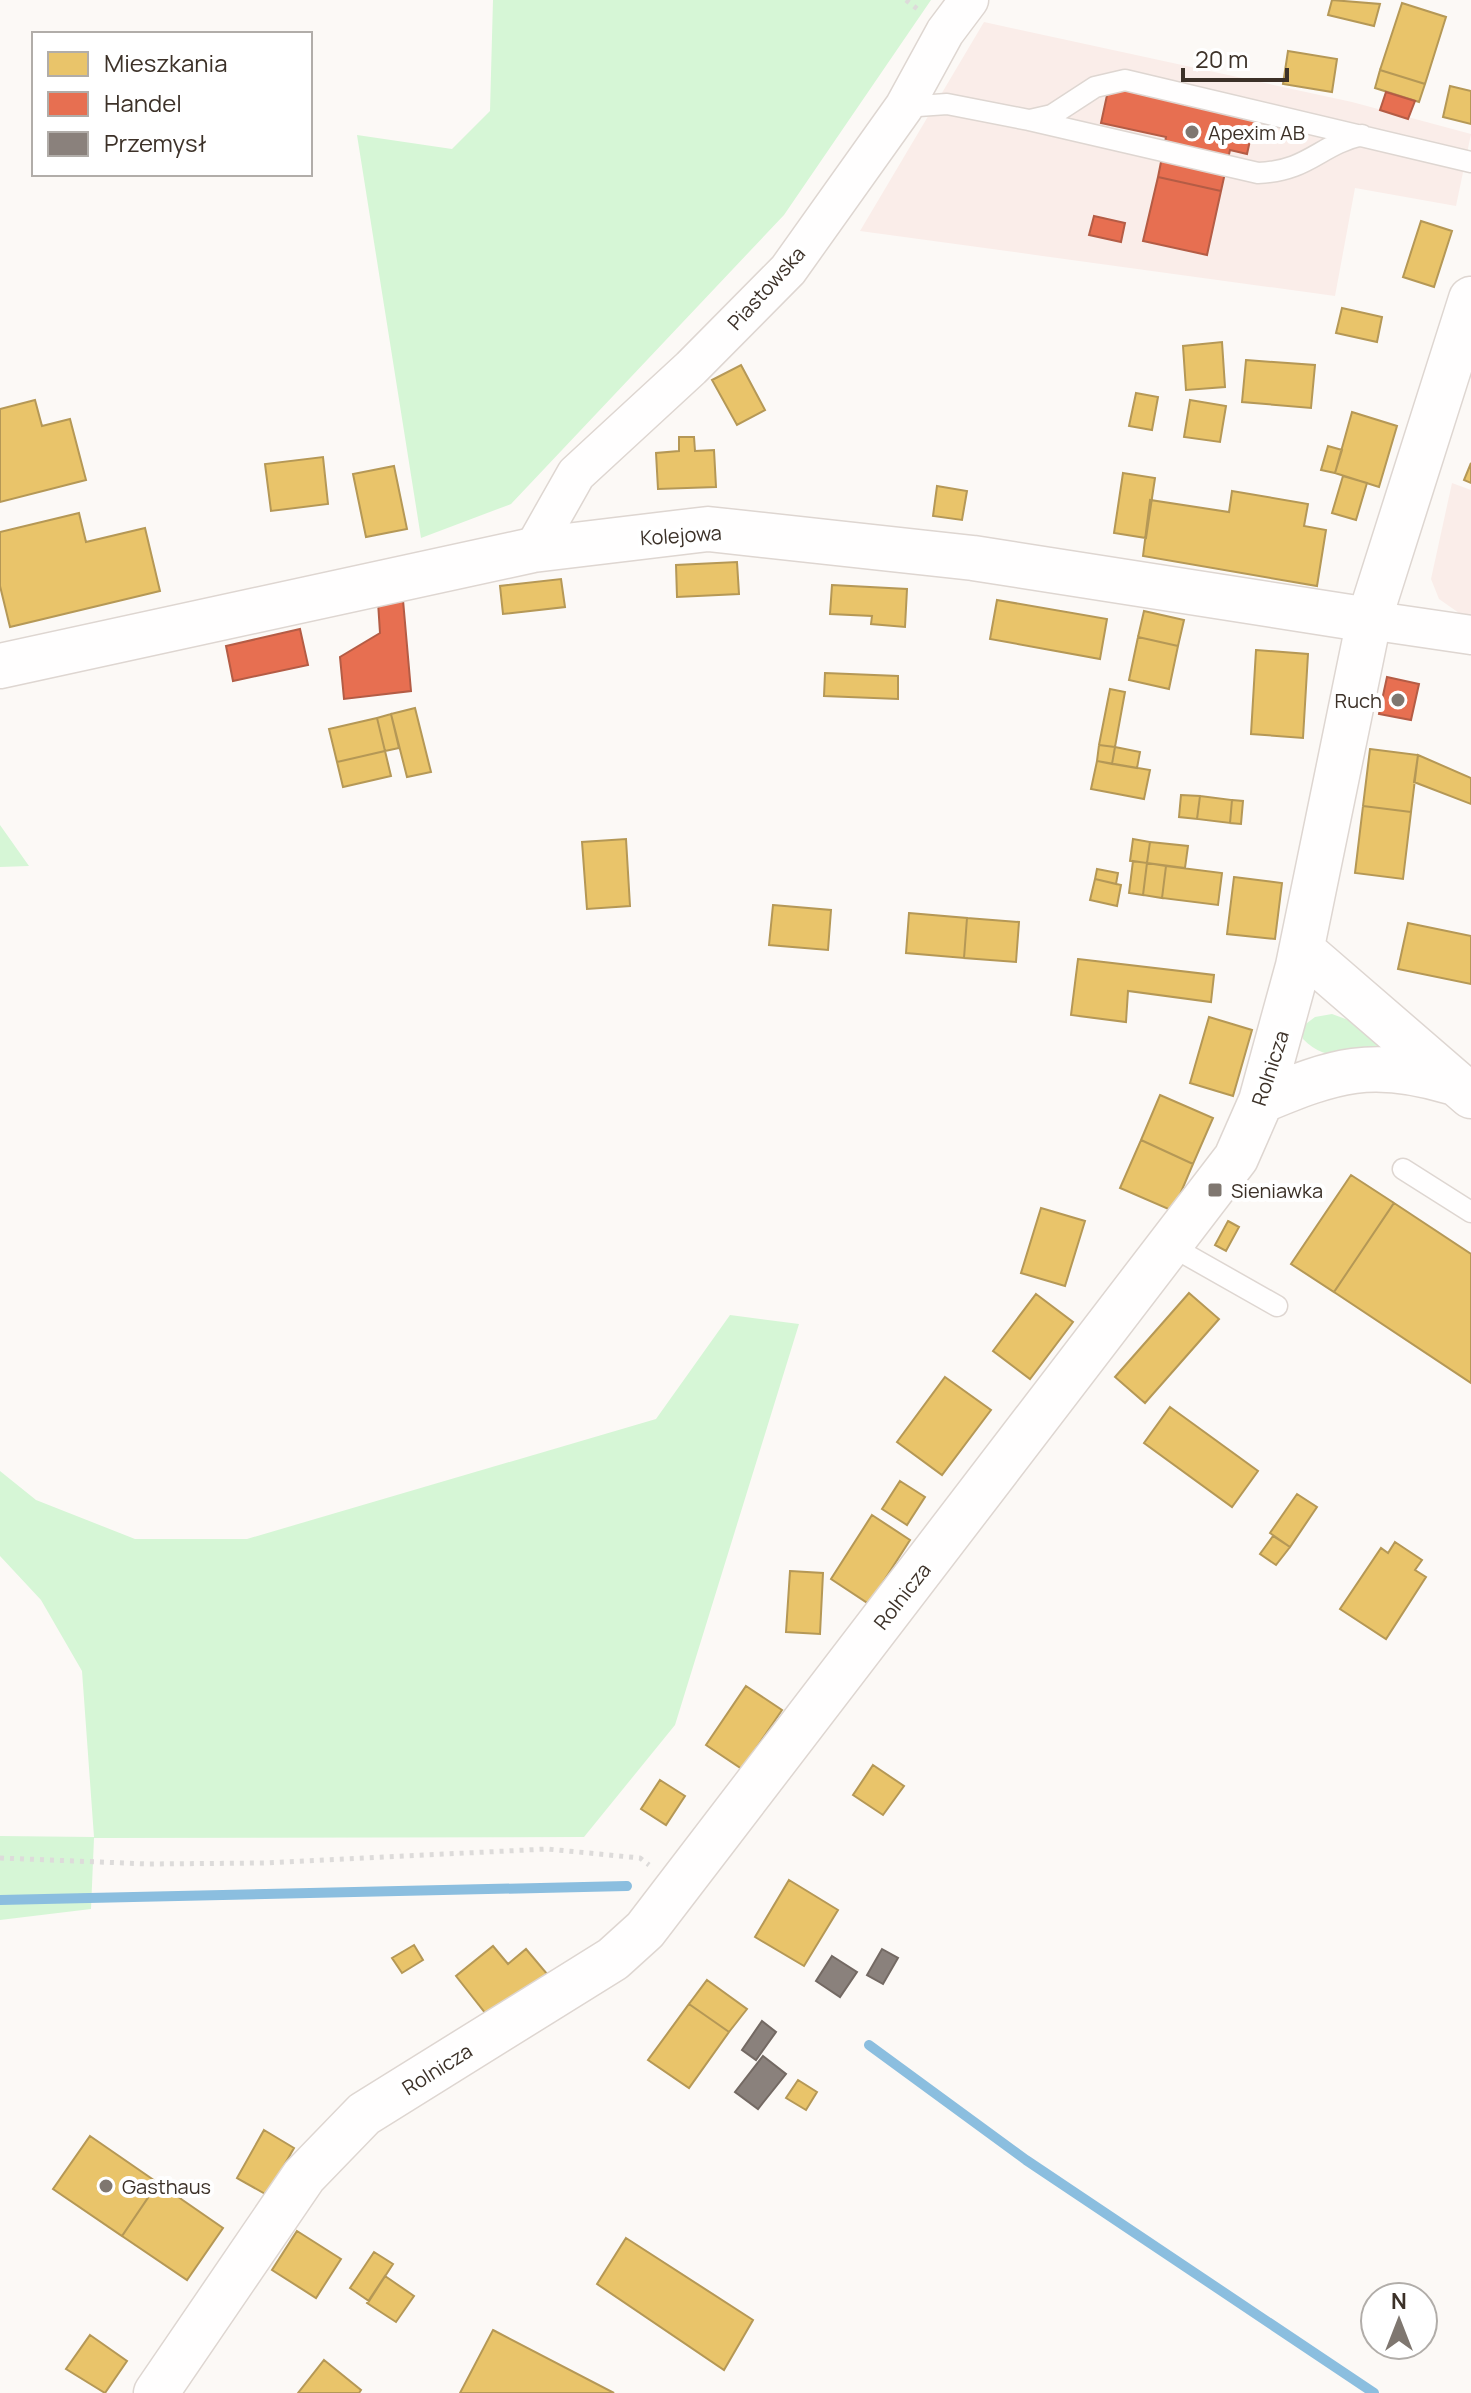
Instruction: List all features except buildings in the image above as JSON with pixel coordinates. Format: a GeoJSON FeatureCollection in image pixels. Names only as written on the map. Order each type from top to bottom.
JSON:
{"type":"FeatureCollection","features":[{"type":"Feature","properties":{"kind":"street","name":"Piastowska"},"geometry":{"type":"LineString","coordinates":[[533,550],[576,474],[691,368],[788,270],[904,107],[945,32],[969,0]]}},
{"type":"Feature","properties":{"kind":"street","name":"Rolnicza"},"geometry":{"type":"LineString","coordinates":[[156,2393],[304,2176],[364,2114],[613,1959],[645,1930],[1236,1158],[1261,1101],[1302,950],[1369,620],[1471,299]]}},
{"type":"Feature","properties":{"kind":"street","name":"Kolejowa"},"geometry":{"type":"LineString","coordinates":[[0,666],[533,550],[708,529],[973,558],[1369,620]]}},
{"type":"Feature","properties":{"kind":"street"},"geometry":{"type":"LineString","coordinates":[[1369,620],[1471,635]]}},
{"type":"Feature","properties":{"kind":"street"},"geometry":{"type":"LineString","coordinates":[[1302,950],[1465,1090]]}},
{"type":"Feature","properties":{"kind":"street"},"geometry":{"type":"LineString","coordinates":[[1261,1101],[1333,1073],[1358,1069],[1412,1071],[1465,1090]]}},
{"type":"Feature","properties":{"kind":"lane"},"geometry":{"type":"LineString","coordinates":[[1029,120],[1052,115],[1095,87],[1125,80],[1471,162]]}},
{"type":"Feature","properties":{"kind":"lane"},"geometry":{"type":"LineString","coordinates":[[904,107],[947,104],[1258,173],[1284,172],[1308,162],[1341,140],[1362,135]]}},
{"type":"Feature","properties":{"kind":"lane"},"geometry":{"type":"LineString","coordinates":[[1403,1169],[1471,1212]]}},
{"type":"Feature","properties":{"kind":"lane"},"geometry":{"type":"LineString","coordinates":[[1171,1246],[1277,1306]]}},
{"type":"Feature","properties":{"kind":"path"},"geometry":{"type":"LineString","coordinates":[[0,1858],[149,1864],[264,1863],[547,1849],[640,1858],[678,1887]]}},
{"type":"Feature","properties":{"kind":"shaded area"},"geometry":{"type":"Polygon","coordinates":[[[984,22],[1352,102],[1471,134],[1456,206],[1355,188],[1335,296],[860,231],[984,22]]]}},
{"type":"Feature","properties":{"kind":"shaded area"},"geometry":{"type":"Polygon","coordinates":[[[1452,483],[1471,490],[1471,615],[1459,613],[1439,599],[1431,579],[1452,483]]]}},
{"type":"Feature","properties":{"kind":"green space"},"geometry":{"type":"Polygon","coordinates":[[[493,0],[931,0],[784,215],[511,504],[421,538],[357,135],[452,149],[490,111],[493,0]]]}},
{"type":"Feature","properties":{"kind":"green space"},"geometry":{"type":"Polygon","coordinates":[[[0,825],[29,866],[0,867],[0,825]]]}},
{"type":"Feature","properties":{"kind":"green space"},"geometry":{"type":"Polygon","coordinates":[[[1332,1014],[1362,1025],[1396,1049],[1335,1055],[1324,1053],[1303,1039],[1303,1026],[1315,1017],[1332,1014]]]}},
{"type":"Feature","properties":{"kind":"green space"},"geometry":{"type":"Polygon","coordinates":[[[730,1315],[799,1324],[675,1725],[584,1837],[94,1838],[91,1909],[0,1920],[0,1836],[94,1837],[82,1671],[41,1600],[0,1556],[0,1471],[36,1500],[135,1539],[247,1539],[656,1419],[730,1315]]]}},
{"type":"Feature","properties":{"kind":"waterway"},"geometry":{"type":"LineString","coordinates":[[0,1900],[627,1886]]}},
{"type":"Feature","properties":{"kind":"waterway"},"geometry":{"type":"LineString","coordinates":[[869,2045],[1026,2160],[1374,2393]]}},
{"type":"Feature","properties":{"kind":"place","name":"Apexim AB"},"geometry":{"type":"Point","coordinates":[1192,132]}},
{"type":"Feature","properties":{"kind":"place","name":"Ruch"},"geometry":{"type":"Point","coordinates":[1398,700]}},
{"type":"Feature","properties":{"kind":"place","name":"Sieniawka"},"geometry":{"type":"Point","coordinates":[1215,1190]}},
{"type":"Feature","properties":{"kind":"place","name":"Gasthaus"},"geometry":{"type":"Point","coordinates":[106,2186]}}]}
